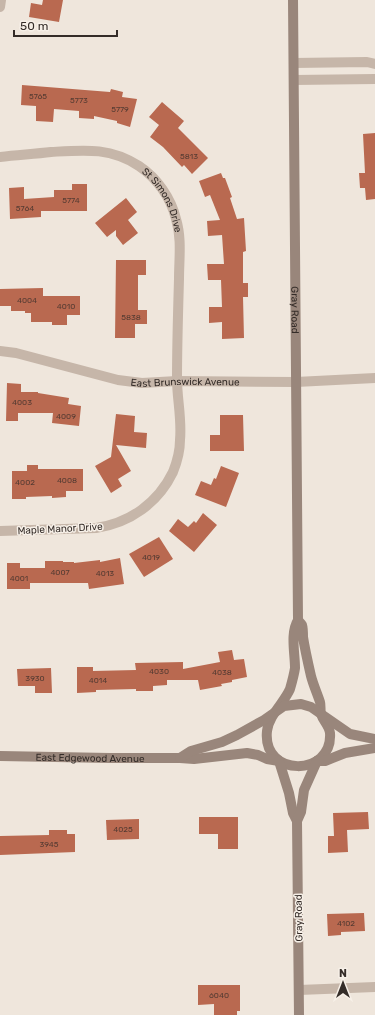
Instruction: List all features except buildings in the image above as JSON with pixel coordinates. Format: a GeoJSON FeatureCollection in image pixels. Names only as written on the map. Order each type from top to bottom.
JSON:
{"type":"FeatureCollection","features":[{"type":"Feature","properties":{"kind":"street"},"geometry":{"type":"LineString","coordinates":[[0,7],[1,0]]}},
{"type":"Feature","properties":{"kind":"street","name":"Gray Road"},"geometry":{"type":"LineString","coordinates":[[274,712],[286,697],[293,678],[294,627],[298,620],[294,0]]}},
{"type":"Feature","properties":{"kind":"street"},"geometry":{"type":"LineString","coordinates":[[294,63],[367,62],[375,64]]}},
{"type":"Feature","properties":{"kind":"street"},"geometry":{"type":"LineString","coordinates":[[294,80],[375,79]]}},
{"type":"Feature","properties":{"kind":"street","name":"St Simons Drive"},"geometry":{"type":"LineString","coordinates":[[0,157],[85,150],[110,153],[123,157],[140,166],[154,179],[166,194],[172,206],[179,230],[177,381]]}},
{"type":"Feature","properties":{"kind":"street","name":"East Brunswick Avenue"},"geometry":{"type":"LineString","coordinates":[[0,351],[16,353],[118,380],[142,383],[177,381],[296,382],[375,378]]}},
{"type":"Feature","properties":{"kind":"street","name":"Maple Manor Drive"},"geometry":{"type":"LineString","coordinates":[[0,531],[96,528],[108,526],[132,517],[152,502],[168,482],[179,452],[181,434],[177,381]]}},
{"type":"Feature","properties":{"kind":"street","name":"Gray Road"},"geometry":{"type":"LineString","coordinates":[[298,620],[302,625],[308,662],[320,702],[321,713]]}},
{"type":"Feature","properties":{"kind":"street"},"geometry":{"type":"LineString","coordinates":[[321,713],[328,724],[330,733],[329,744],[324,754],[317,761],[306,766],[289,766],[279,760],[271,752],[267,741],[267,729],[274,712],[284,706],[300,704],[311,707],[321,713],[350,734],[375,739]]}},
{"type":"Feature","properties":{"kind":"street","name":"East Edgewood Avenue"},"geometry":{"type":"LineString","coordinates":[[180,758],[191,751],[222,742],[237,735],[264,720],[274,712]]}},
{"type":"Feature","properties":{"kind":"street"},"geometry":{"type":"LineString","coordinates":[[317,761],[325,761],[345,753],[375,748]]}},
{"type":"Feature","properties":{"kind":"street","name":"East Edgewood Avenue"},"geometry":{"type":"LineString","coordinates":[[0,756],[194,759],[247,753],[258,755],[267,759],[279,760]]}},
{"type":"Feature","properties":{"kind":"street","name":"Gray Road"},"geometry":{"type":"LineString","coordinates":[[279,760],[289,793],[293,813],[297,821]]}},
{"type":"Feature","properties":{"kind":"street","name":"Gray Road"},"geometry":{"type":"LineString","coordinates":[[299,1015],[297,821],[301,812],[304,790],[317,761]]}},
{"type":"Feature","properties":{"kind":"street"},"geometry":{"type":"LineString","coordinates":[[299,990],[375,987]]}}]}
